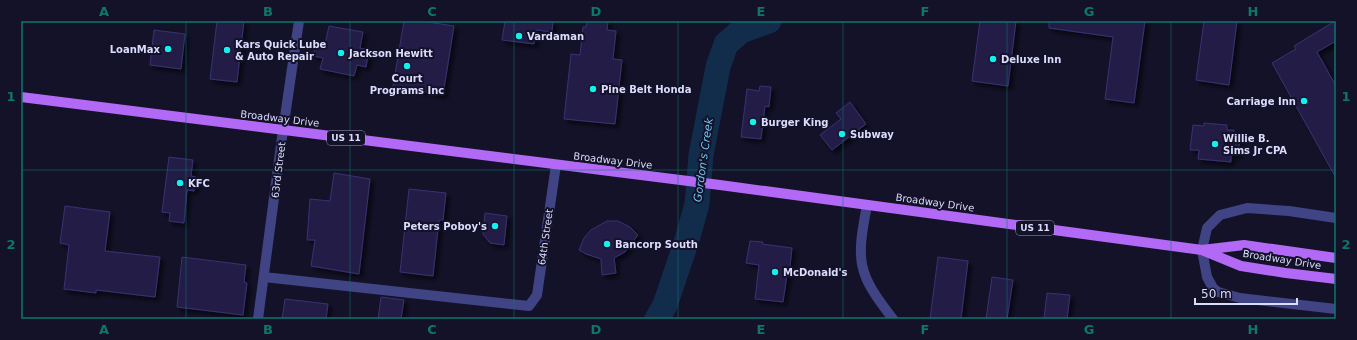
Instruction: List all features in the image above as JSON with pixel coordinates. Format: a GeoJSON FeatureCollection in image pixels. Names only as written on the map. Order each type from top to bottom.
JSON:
{"type":"FeatureCollection","features":[{"type":"Feature","properties":{"kind":"main road","name":"Broadway Drive"},"geometry":{"type":"LineString","coordinates":[[21,97],[720,185],[1202,250],[1244,245],[1336,258]]}},
{"type":"Feature","properties":{"kind":"main road","name":"Broadway Drive"},"geometry":{"type":"LineString","coordinates":[[1202,250],[1241,266],[1336,279]]}},
{"type":"Feature","properties":{"kind":"street","name":"63rd Street"},"geometry":{"type":"LineString","coordinates":[[258,319],[299,21]]}},
{"type":"Feature","properties":{"kind":"street","name":"64th Street"},"geometry":{"type":"LineString","coordinates":[[264,277],[529,306],[537,295],[556,165]]}},
{"type":"Feature","properties":{"kind":"street"},"geometry":{"type":"LineString","coordinates":[[867,205],[860,245],[862,266],[866,280],[875,296],[893,319]]}},
{"type":"Feature","properties":{"kind":"street"},"geometry":{"type":"LineString","coordinates":[[1336,218],[1289,211],[1247,208],[1220,215],[1207,228],[1202,250],[1207,277],[1212,288],[1218,292],[1240,298],[1336,309]]}},
{"type":"Feature","properties":{"kind":"building","name":"Kars Quick Lube & Auto Repair"},"geometry":{"type":"Polygon","coordinates":[[[217,21],[244,21],[237,82],[210,79],[217,21]]]}},
{"type":"Feature","properties":{"kind":"building"},"geometry":{"type":"Polygon","coordinates":[[[404,21],[421,21],[454,26],[443,95],[393,86],[404,21]]]}},
{"type":"Feature","properties":{"kind":"building","name":"Vardaman"},"geometry":{"type":"Polygon","coordinates":[[[505,21],[553,21],[552,32],[536,30],[534,44],[502,40],[505,21]]]}},
{"type":"Feature","properties":{"kind":"building","name":"Pine Belt Honda"},"geometry":{"type":"Polygon","coordinates":[[[587,21],[608,21],[607,30],[616,31],[613,59],[622,60],[615,124],[564,119],[571,54],[580,55],[583,27],[586,27],[587,21]]]}},
{"type":"Feature","properties":{"kind":"building"},"geometry":{"type":"Polygon","coordinates":[[[980,21],[1016,21],[1008,86],[972,81],[980,21]]]}},
{"type":"Feature","properties":{"kind":"building"},"geometry":{"type":"Polygon","coordinates":[[[1049,21],[1145,21],[1134,103],[1105,99],[1113,37],[1049,28],[1049,21]]]}},
{"type":"Feature","properties":{"kind":"building"},"geometry":{"type":"Polygon","coordinates":[[[1204,21],[1237,21],[1229,85],[1196,80],[1204,21]]]}},
{"type":"Feature","properties":{"kind":"building"},"geometry":{"type":"Polygon","coordinates":[[[1335,21],[1336,41],[1317,52],[1336,86],[1336,178],[1272,63],[1296,49],[1294,46],[1335,21]]]}},
{"type":"Feature","properties":{"kind":"building","name":"Jackson Hewitt"},"geometry":{"type":"Polygon","coordinates":[[[329,26],[363,32],[360,48],[369,50],[366,67],[357,65],[354,76],[320,69],[323,58],[313,56],[316,42],[325,44],[329,26]]]}},
{"type":"Feature","properties":{"kind":"building","name":"LoanMax"},"geometry":{"type":"Polygon","coordinates":[[[154,30],[185,34],[181,69],[150,65],[154,30]]]}},
{"type":"Feature","properties":{"kind":"building","name":"Burger King"},"geometry":{"type":"Polygon","coordinates":[[[760,86],[771,87],[769,107],[765,106],[761,139],[741,137],[747,89],[759,91],[760,86]]]}},
{"type":"Feature","properties":{"kind":"building"},"geometry":{"type":"Polygon","coordinates":[[[850,102],[866,124],[832,150],[820,135],[841,119],[836,113],[850,102]]]}},
{"type":"Feature","properties":{"kind":"building","name":"Willie B. Sims Jr CPA"},"geometry":{"type":"Polygon","coordinates":[[[1204,123],[1227,125],[1227,130],[1234,130],[1233,139],[1240,139],[1238,155],[1231,154],[1231,162],[1198,159],[1199,150],[1190,150],[1193,125],[1204,126],[1204,123]]]}},
{"type":"Feature","properties":{"kind":"building","name":"KFC"},"geometry":{"type":"Polygon","coordinates":[[[169,157],[193,160],[191,176],[196,177],[194,191],[187,190],[184,223],[169,221],[170,213],[162,212],[169,157]]]}},
{"type":"Feature","properties":{"kind":"building"},"geometry":{"type":"Polygon","coordinates":[[[334,173],[370,179],[359,274],[311,266],[315,240],[307,240],[310,199],[330,201],[334,173]]]}},
{"type":"Feature","properties":{"kind":"building"},"geometry":{"type":"Polygon","coordinates":[[[409,189],[446,193],[443,220],[439,220],[433,276],[400,272],[409,189]]]}},
{"type":"Feature","properties":{"kind":"building"},"geometry":{"type":"Polygon","coordinates":[[[65,206],[110,212],[105,251],[160,257],[155,297],[96,290],[96,293],[64,289],[69,245],[60,243],[65,206]]]}},
{"type":"Feature","properties":{"kind":"building","name":"Peters Poboy's"},"geometry":{"type":"Polygon","coordinates":[[[485,213],[507,216],[504,245],[490,243],[483,234],[485,213]]]}},
{"type":"Feature","properties":{"kind":"building","name":"Bancorp South"},"geometry":{"type":"Polygon","coordinates":[[[607,221],[618,221],[630,227],[638,235],[625,252],[614,258],[616,273],[602,275],[601,259],[579,250],[584,238],[591,230],[607,221]]]}},
{"type":"Feature","properties":{"kind":"building","name":"McDonald's"},"geometry":{"type":"Polygon","coordinates":[[[750,241],[792,248],[789,276],[787,275],[783,302],[755,299],[759,265],[746,263],[750,241]]]}},
{"type":"Feature","properties":{"kind":"building"},"geometry":{"type":"Polygon","coordinates":[[[182,257],[246,265],[244,282],[247,283],[243,315],[177,307],[182,257]]]}},
{"type":"Feature","properties":{"kind":"building"},"geometry":{"type":"Polygon","coordinates":[[[938,257],[968,261],[961,319],[930,319],[938,257]]]}},
{"type":"Feature","properties":{"kind":"building"},"geometry":{"type":"Polygon","coordinates":[[[992,277],[1013,280],[1007,319],[986,319],[992,277]]]}},
{"type":"Feature","properties":{"kind":"building"},"geometry":{"type":"Polygon","coordinates":[[[1047,293],[1070,295],[1067,319],[1044,319],[1047,293]]]}},
{"type":"Feature","properties":{"kind":"building"},"geometry":{"type":"Polygon","coordinates":[[[381,297],[404,300],[401,319],[378,319],[381,297]]]}},
{"type":"Feature","properties":{"kind":"building"},"geometry":{"type":"Polygon","coordinates":[[[285,299],[328,304],[326,319],[282,319],[285,299]]]}},
{"type":"Feature","properties":{"kind":"waterway","name":"Gordon's Creek"},"geometry":{"type":"LineString","coordinates":[[657,319],[665,305],[687,240],[697,204],[701,155],[718,67],[726,44],[741,31],[769,21]]}},
{"type":"Feature","properties":{"kind":"place","name":"Vardaman"},"geometry":{"type":"Point","coordinates":[519,36]}},
{"type":"Feature","properties":{"kind":"place","name":"LoanMax"},"geometry":{"type":"Point","coordinates":[168,49]}},
{"type":"Feature","properties":{"kind":"place","name":"Kars Quick Lube & Auto Repair"},"geometry":{"type":"Point","coordinates":[227,50]}},
{"type":"Feature","properties":{"kind":"place","name":"Jackson Hewitt"},"geometry":{"type":"Point","coordinates":[341,53]}},
{"type":"Feature","properties":{"kind":"place","name":"Deluxe Inn"},"geometry":{"type":"Point","coordinates":[993,59]}},
{"type":"Feature","properties":{"kind":"place","name":"Court Programs Inc"},"geometry":{"type":"Point","coordinates":[407,66]}},
{"type":"Feature","properties":{"kind":"place","name":"Pine Belt Honda"},"geometry":{"type":"Point","coordinates":[593,89]}},
{"type":"Feature","properties":{"kind":"place","name":"Carriage Inn"},"geometry":{"type":"Point","coordinates":[1304,101]}},
{"type":"Feature","properties":{"kind":"place","name":"Burger King"},"geometry":{"type":"Point","coordinates":[753,122]}},
{"type":"Feature","properties":{"kind":"place","name":"Subway"},"geometry":{"type":"Point","coordinates":[842,134]}},
{"type":"Feature","properties":{"kind":"place","name":"Willie B. Sims Jr CPA"},"geometry":{"type":"Point","coordinates":[1215,144]}},
{"type":"Feature","properties":{"kind":"place","name":"KFC"},"geometry":{"type":"Point","coordinates":[180,183]}},
{"type":"Feature","properties":{"kind":"place","name":"Peters Poboy's"},"geometry":{"type":"Point","coordinates":[495,226]}},
{"type":"Feature","properties":{"kind":"place","name":"Bancorp South"},"geometry":{"type":"Point","coordinates":[607,244]}},
{"type":"Feature","properties":{"kind":"place","name":"McDonald's"},"geometry":{"type":"Point","coordinates":[775,272]}}]}
